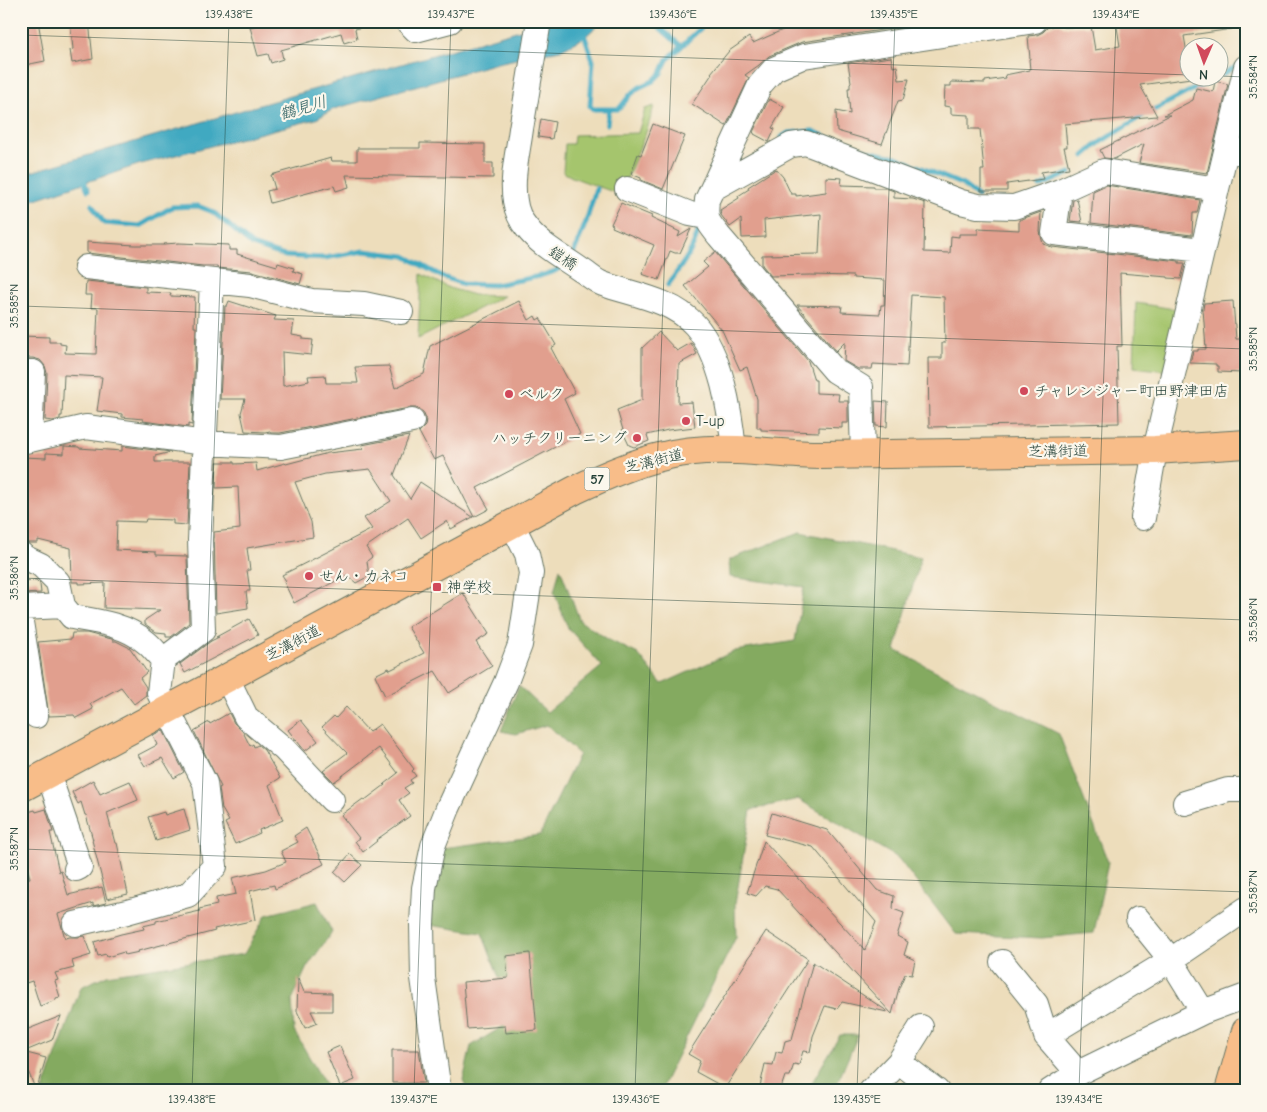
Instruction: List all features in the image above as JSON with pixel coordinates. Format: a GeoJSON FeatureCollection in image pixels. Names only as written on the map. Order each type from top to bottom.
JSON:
{"type":"FeatureCollection","features":[{"type":"Feature","properties":{"kind":"main road","name":"芝溝街道"},"geometry":{"type":"LineString","coordinates":[[21,788],[598,478],[638,463],[675,454],[734,450],[798,455],[864,455],[1155,450],[1246,444]]}},
{"type":"Feature","properties":{"kind":"main road"},"geometry":{"type":"LineString","coordinates":[[1229,1091],[1246,1031]]}},
{"type":"Feature","properties":{"kind":"street"},"geometry":{"type":"LineString","coordinates":[[407,21],[416,30],[450,21]]}},
{"type":"Feature","properties":{"kind":"street","name":"鎧橋"},"geometry":{"type":"LineString","coordinates":[[539,21],[514,181],[518,213],[528,230],[544,245],[600,283],[650,298],[666,305],[682,314],[695,326],[705,340],[719,373],[730,417],[734,450]]}},
{"type":"Feature","properties":{"kind":"street"},"geometry":{"type":"LineString","coordinates":[[864,455],[861,387],[835,371],[708,223],[706,217],[707,200],[760,85],[774,69],[804,56],[1035,21]]}},
{"type":"Feature","properties":{"kind":"street"},"geometry":{"type":"LineString","coordinates":[[1143,518],[1155,450],[1217,189],[1236,152],[1246,67]]}},
{"type":"Feature","properties":{"kind":"street"},"geometry":{"type":"LineString","coordinates":[[714,188],[791,145],[806,144],[961,202],[978,206],[1014,207],[1060,191],[1104,171],[1217,189]]}},
{"type":"Feature","properties":{"kind":"street"},"geometry":{"type":"LineString","coordinates":[[627,189],[690,214],[706,217]]}},
{"type":"Feature","properties":{"kind":"street"},"geometry":{"type":"LineString","coordinates":[[1060,191],[1054,233],[1202,250]]}},
{"type":"Feature","properties":{"kind":"street"},"geometry":{"type":"LineString","coordinates":[[86,267],[250,285],[312,301],[364,304],[401,312]]}},
{"type":"Feature","properties":{"kind":"street"},"geometry":{"type":"LineString","coordinates":[[75,924],[188,895],[215,866],[205,783],[159,693],[163,660],[203,630],[200,540],[212,281]]}},
{"type":"Feature","properties":{"kind":"street"},"geometry":{"type":"LineString","coordinates":[[21,372],[33,372],[26,441],[86,427],[205,443],[281,446],[412,421]]}},
{"type":"Feature","properties":{"kind":"street"},"geometry":{"type":"LineString","coordinates":[[440,1091],[423,978],[422,924],[424,888],[433,846],[448,808],[506,682],[520,645],[531,573],[527,554],[512,524]]}},
{"type":"Feature","properties":{"kind":"street"},"geometry":{"type":"LineString","coordinates":[[21,554],[41,565],[58,582],[63,606],[72,617],[92,620],[130,632],[146,642],[163,660]]}},
{"type":"Feature","properties":{"kind":"street"},"geometry":{"type":"LineString","coordinates":[[21,608],[63,606]]}},
{"type":"Feature","properties":{"kind":"street"},"geometry":{"type":"LineString","coordinates":[[21,622],[36,716]]}},
{"type":"Feature","properties":{"kind":"street"},"geometry":{"type":"LineString","coordinates":[[227,678],[246,717],[284,749],[332,800]]}},
{"type":"Feature","properties":{"kind":"street"},"geometry":{"type":"LineString","coordinates":[[48,773],[80,867],[76,869]]}},
{"type":"Feature","properties":{"kind":"street"},"geometry":{"type":"LineString","coordinates":[[1185,803],[1228,790],[1246,790]]}},
{"type":"Feature","properties":{"kind":"street"},"geometry":{"type":"LineString","coordinates":[[1046,1036],[1171,960],[1246,909]]}},
{"type":"Feature","properties":{"kind":"street"},"geometry":{"type":"LineString","coordinates":[[1138,919],[1171,960],[1202,1012]]}},
{"type":"Feature","properties":{"kind":"street"},"geometry":{"type":"LineString","coordinates":[[1002,962],[1036,1004],[1046,1036],[1078,1073]]}},
{"type":"Feature","properties":{"kind":"street"},"geometry":{"type":"LineString","coordinates":[[1050,1091],[1078,1073],[1202,1012],[1246,996]]}},
{"type":"Feature","properties":{"kind":"street"},"geometry":{"type":"LineString","coordinates":[[871,1091],[899,1062],[921,1027]]}},
{"type":"Feature","properties":{"kind":"street"},"geometry":{"type":"LineString","coordinates":[[899,1062],[937,1091]]}},
{"type":"Feature","properties":{"kind":"green space"},"geometry":{"type":"Polygon","coordinates":[[[654,106],[647,130],[625,183],[616,193],[563,172],[565,144],[573,144],[574,135],[638,133],[645,109],[654,106]]]}},
{"type":"Feature","properties":{"kind":"green space"},"geometry":{"type":"Polygon","coordinates":[[[421,274],[449,288],[474,295],[504,296],[418,339],[421,274]]]}},
{"type":"Feature","properties":{"kind":"green space"},"geometry":{"type":"Polygon","coordinates":[[[1136,303],[1181,310],[1166,371],[1134,367],[1136,303]]]}},
{"type":"Feature","properties":{"kind":"green space"},"geometry":{"type":"Polygon","coordinates":[[[800,532],[921,557],[895,650],[1059,734],[1108,862],[1094,933],[1042,938],[956,934],[898,858],[798,799],[751,810],[735,904],[736,937],[660,1091],[468,1091],[463,1081],[471,1046],[515,1019],[482,933],[422,924],[442,848],[540,835],[579,754],[547,725],[516,734],[501,731],[519,686],[547,712],[602,666],[568,628],[554,592],[560,568],[580,621],[609,640],[638,654],[662,684],[735,651],[795,641],[804,587],[730,577],[729,560],[800,532]]]}},
{"type":"Feature","properties":{"kind":"green space"},"geometry":{"type":"Polygon","coordinates":[[[317,902],[332,932],[307,967],[292,1000],[294,1031],[329,1091],[43,1091],[81,987],[107,975],[244,954],[266,915],[317,902]]]}},
{"type":"Feature","properties":{"kind":"green space"},"geometry":{"type":"Polygon","coordinates":[[[840,1035],[858,1035],[834,1091],[807,1091],[840,1035]]]}},
{"type":"Feature","properties":{"kind":"water","name":"鶴見川"},"geometry":{"type":"Polygon","coordinates":[[[551,21],[602,21],[585,37],[560,50],[497,63],[334,109],[316,119],[141,164],[21,204],[21,175],[551,21]]]}},
{"type":"Feature","properties":{"kind":"building"},"geometry":{"type":"Polygon","coordinates":[[[21,21],[38,21],[45,61],[25,65],[21,41],[25,40],[21,21]]]}},
{"type":"Feature","properties":{"kind":"building"},"geometry":{"type":"Polygon","coordinates":[[[70,21],[89,21],[93,59],[72,63],[70,50],[73,49],[70,21]]]}},
{"type":"Feature","properties":{"kind":"building"},"geometry":{"type":"Polygon","coordinates":[[[273,21],[369,21],[369,25],[355,29],[357,39],[344,43],[341,33],[281,50],[283,59],[271,63],[268,54],[258,56],[250,27],[273,21]]]}},
{"type":"Feature","properties":{"kind":"building"},"geometry":{"type":"Polygon","coordinates":[[[803,21],[920,21],[921,24],[802,42],[769,56],[745,75],[749,78],[726,126],[692,104],[711,73],[729,51],[749,37],[753,43],[803,21]]]}},
{"type":"Feature","properties":{"kind":"building"},"geometry":{"type":"Polygon","coordinates":[[[1116,21],[1232,21],[1232,29],[1180,38],[1180,80],[1140,85],[1157,116],[1065,124],[1067,147],[1064,147],[1069,168],[1041,172],[1043,179],[1007,184],[1007,191],[981,191],[981,170],[984,170],[980,129],[969,129],[969,115],[951,114],[951,107],[944,106],[945,86],[951,86],[951,82],[985,83],[985,81],[1006,78],[1005,75],[1030,70],[1028,36],[1037,35],[1051,25],[1060,24],[1064,27],[1091,26],[1095,50],[1120,46],[1116,21]]]}},
{"type":"Feature","properties":{"kind":"building"},"geometry":{"type":"Polygon","coordinates":[[[891,57],[893,67],[897,66],[899,80],[909,79],[903,100],[898,101],[882,144],[837,131],[836,111],[850,114],[848,88],[850,88],[851,82],[848,63],[891,57]]]}},
{"type":"Feature","properties":{"kind":"building"},"geometry":{"type":"Polygon","coordinates":[[[1196,88],[1213,92],[1214,88],[1227,88],[1207,173],[1139,163],[1144,144],[1114,159],[1104,158],[1100,150],[1170,115],[1164,115],[1193,100],[1196,88]]]}},
{"type":"Feature","properties":{"kind":"building"},"geometry":{"type":"Polygon","coordinates":[[[769,99],[784,107],[772,128],[775,129],[769,142],[753,132],[769,99]]]}},
{"type":"Feature","properties":{"kind":"building"},"geometry":{"type":"Polygon","coordinates":[[[541,119],[555,122],[552,139],[538,137],[541,119]]]}},
{"type":"Feature","properties":{"kind":"building"},"geometry":{"type":"Polygon","coordinates":[[[653,124],[685,136],[663,189],[631,174],[638,154],[641,155],[653,124]]]}},
{"type":"Feature","properties":{"kind":"building"},"geometry":{"type":"Polygon","coordinates":[[[420,143],[485,144],[485,163],[493,163],[493,178],[346,175],[349,187],[336,191],[334,186],[270,203],[267,191],[275,189],[271,175],[331,158],[332,161],[357,161],[357,148],[420,148],[420,143]]]}},
{"type":"Feature","properties":{"kind":"building"},"geometry":{"type":"Polygon","coordinates":[[[776,169],[783,177],[791,194],[796,194],[796,196],[826,192],[826,177],[842,178],[841,185],[886,188],[894,191],[894,198],[913,199],[925,203],[924,252],[950,253],[951,236],[959,237],[959,234],[978,234],[978,228],[1019,230],[1019,220],[1041,212],[1040,232],[1043,244],[1052,247],[1185,263],[1181,279],[1120,273],[1122,346],[1117,346],[1119,423],[929,427],[928,358],[942,358],[942,343],[945,343],[944,297],[911,295],[907,366],[873,364],[872,369],[858,369],[844,361],[845,342],[836,351],[797,305],[842,306],[841,312],[880,314],[881,305],[884,305],[885,280],[853,278],[853,276],[771,276],[762,265],[762,255],[819,254],[821,214],[764,220],[765,237],[742,238],[741,219],[730,227],[721,215],[720,210],[739,198],[738,196],[749,189],[748,187],[776,169]]]}},
{"type":"Feature","properties":{"kind":"building"},"geometry":{"type":"Polygon","coordinates":[[[1106,185],[1200,200],[1197,213],[1193,213],[1192,235],[1091,223],[1093,191],[1106,185]]]}},
{"type":"Feature","properties":{"kind":"building"},"geometry":{"type":"Polygon","coordinates":[[[1077,199],[1082,222],[1070,221],[1073,200],[1077,199]]]}},
{"type":"Feature","properties":{"kind":"building"},"geometry":{"type":"Polygon","coordinates":[[[621,203],[652,216],[651,218],[680,232],[678,237],[691,229],[680,253],[670,251],[659,280],[642,274],[654,245],[612,227],[613,225],[611,224],[621,203]]]}},
{"type":"Feature","properties":{"kind":"building"},"geometry":{"type":"Polygon","coordinates":[[[87,242],[135,245],[179,243],[229,245],[229,250],[237,250],[237,254],[277,266],[278,263],[294,268],[293,271],[303,274],[300,284],[252,271],[87,253],[87,242]]]}},
{"type":"Feature","properties":{"kind":"building"},"geometry":{"type":"Polygon","coordinates":[[[715,252],[808,361],[814,380],[816,380],[816,393],[839,394],[838,401],[848,401],[848,423],[842,423],[842,428],[819,427],[819,432],[761,430],[761,428],[757,428],[757,399],[747,367],[740,370],[722,330],[685,286],[708,267],[703,262],[715,252]]]}},
{"type":"Feature","properties":{"kind":"building"},"geometry":{"type":"Polygon","coordinates":[[[86,281],[146,287],[146,292],[171,293],[170,296],[195,297],[194,327],[196,327],[192,425],[188,424],[188,427],[143,421],[143,419],[122,417],[122,414],[97,411],[102,377],[64,375],[62,416],[60,416],[60,419],[53,421],[45,420],[47,373],[45,366],[40,360],[21,358],[21,336],[49,337],[49,342],[60,342],[60,344],[66,345],[65,353],[96,354],[98,308],[91,308],[92,295],[85,295],[86,281]]]}},
{"type":"Feature","properties":{"kind":"building"},"geometry":{"type":"Polygon","coordinates":[[[229,301],[276,316],[274,320],[294,321],[292,335],[313,340],[311,355],[282,352],[283,386],[309,381],[308,376],[325,375],[326,383],[358,383],[355,367],[389,366],[395,388],[424,374],[430,346],[519,301],[529,320],[535,316],[537,320],[540,318],[556,345],[551,348],[575,393],[564,399],[580,434],[477,488],[489,509],[474,517],[443,456],[434,460],[419,432],[425,426],[426,419],[423,412],[417,408],[280,433],[245,431],[241,413],[245,399],[220,399],[225,306],[227,306],[229,301]]]}},
{"type":"Feature","properties":{"kind":"building"},"geometry":{"type":"Polygon","coordinates":[[[1233,301],[1236,339],[1244,339],[1242,373],[1218,372],[1216,364],[1190,363],[1193,351],[1206,349],[1204,303],[1233,301]]]}},
{"type":"Feature","properties":{"kind":"building"},"geometry":{"type":"Polygon","coordinates":[[[659,332],[677,351],[691,343],[697,354],[679,364],[678,403],[692,402],[695,427],[647,435],[649,441],[634,447],[629,445],[622,430],[617,410],[642,400],[642,348],[659,332]]]}},
{"type":"Feature","properties":{"kind":"building"},"geometry":{"type":"Polygon","coordinates":[[[875,401],[888,402],[887,427],[876,426],[875,401]]]}},
{"type":"Feature","properties":{"kind":"building"},"geometry":{"type":"Polygon","coordinates":[[[409,436],[394,475],[410,499],[420,482],[473,517],[451,529],[447,521],[421,538],[408,518],[366,547],[372,557],[367,561],[369,576],[356,583],[347,575],[294,603],[282,575],[372,529],[364,518],[391,501],[370,469],[325,474],[295,482],[311,522],[313,537],[247,548],[250,570],[247,570],[250,591],[246,591],[248,608],[216,613],[214,532],[240,529],[238,487],[216,488],[217,462],[234,462],[234,464],[256,463],[257,471],[328,453],[363,449],[362,445],[409,436]]]}},
{"type":"Feature","properties":{"kind":"building"},"geometry":{"type":"Polygon","coordinates":[[[64,446],[122,451],[122,446],[171,452],[155,456],[155,462],[190,462],[187,525],[173,524],[173,520],[117,521],[116,550],[156,552],[156,555],[187,556],[189,623],[171,637],[166,637],[166,633],[156,632],[145,624],[145,620],[160,610],[104,608],[105,583],[79,584],[79,582],[72,582],[71,548],[38,540],[38,543],[28,543],[21,538],[22,457],[46,458],[46,453],[64,454],[64,446]]]}},
{"type":"Feature","properties":{"kind":"building"},"geometry":{"type":"Polygon","coordinates":[[[36,580],[40,584],[41,593],[21,594],[21,581],[36,580]]]}},
{"type":"Feature","properties":{"kind":"building"},"geometry":{"type":"Polygon","coordinates":[[[463,593],[489,634],[476,642],[492,666],[449,693],[435,671],[385,696],[375,675],[389,668],[390,670],[424,653],[408,627],[463,593]]]}},
{"type":"Feature","properties":{"kind":"building"},"geometry":{"type":"Polygon","coordinates":[[[249,619],[258,635],[185,673],[180,664],[219,637],[216,637],[249,619]]]}},
{"type":"Feature","properties":{"kind":"building"},"geometry":{"type":"Polygon","coordinates":[[[72,633],[87,633],[112,639],[130,648],[147,672],[140,678],[146,687],[146,695],[134,704],[121,687],[90,704],[93,709],[76,718],[74,715],[49,716],[38,642],[71,639],[72,633]]]}},
{"type":"Feature","properties":{"kind":"building"},"geometry":{"type":"Polygon","coordinates":[[[346,707],[369,732],[380,724],[414,769],[412,771],[416,776],[410,780],[412,783],[404,788],[409,793],[399,800],[410,816],[376,840],[363,852],[355,841],[359,838],[341,815],[363,799],[365,800],[398,773],[379,748],[334,782],[323,771],[347,753],[322,727],[334,716],[336,718],[346,707]]]}},
{"type":"Feature","properties":{"kind":"building"},"geometry":{"type":"Polygon","coordinates":[[[229,713],[234,723],[243,732],[250,746],[253,744],[254,747],[258,745],[264,750],[280,778],[269,785],[283,820],[259,830],[260,833],[235,844],[225,823],[229,821],[222,809],[219,788],[221,787],[194,731],[229,713]]]}},
{"type":"Feature","properties":{"kind":"building"},"geometry":{"type":"Polygon","coordinates":[[[301,720],[318,741],[305,751],[288,730],[301,720]]]}},
{"type":"Feature","properties":{"kind":"building"},"geometry":{"type":"Polygon","coordinates":[[[163,730],[184,772],[174,778],[162,758],[145,766],[138,755],[157,745],[153,735],[163,730]]]}},
{"type":"Feature","properties":{"kind":"building"},"geometry":{"type":"Polygon","coordinates":[[[93,780],[100,794],[130,781],[138,800],[107,813],[115,843],[117,843],[128,894],[107,899],[86,815],[81,802],[78,804],[72,792],[93,780]]]}},
{"type":"Feature","properties":{"kind":"building"},"geometry":{"type":"Polygon","coordinates":[[[46,809],[53,832],[50,832],[59,872],[61,871],[68,895],[102,887],[106,903],[93,906],[93,903],[58,914],[65,938],[84,936],[91,955],[72,961],[74,968],[55,973],[58,980],[55,981],[60,997],[40,1006],[32,981],[26,983],[21,961],[21,880],[30,878],[21,840],[21,814],[46,809]]]}},
{"type":"Feature","properties":{"kind":"building"},"geometry":{"type":"Polygon","coordinates":[[[184,809],[190,830],[156,841],[148,817],[164,812],[165,815],[184,809]]]}},
{"type":"Feature","properties":{"kind":"building"},"geometry":{"type":"Polygon","coordinates":[[[772,813],[827,830],[877,890],[894,896],[893,909],[904,913],[897,936],[908,942],[904,955],[915,960],[912,975],[905,974],[899,988],[892,1014],[777,889],[765,886],[756,896],[747,893],[764,841],[865,950],[876,922],[813,847],[765,835],[772,813]]]}},
{"type":"Feature","properties":{"kind":"building"},"geometry":{"type":"Polygon","coordinates":[[[306,828],[324,864],[275,889],[274,885],[250,891],[255,920],[214,929],[215,931],[139,952],[125,955],[124,952],[107,957],[106,954],[98,956],[94,942],[144,929],[143,926],[156,923],[156,921],[200,911],[199,909],[217,905],[216,898],[236,894],[232,878],[266,870],[286,862],[281,851],[298,842],[294,836],[306,828]]]}},
{"type":"Feature","properties":{"kind":"building"},"geometry":{"type":"Polygon","coordinates":[[[350,854],[362,865],[345,882],[334,872],[350,854]]]}},
{"type":"Feature","properties":{"kind":"building"},"geometry":{"type":"Polygon","coordinates":[[[766,931],[808,959],[725,1088],[696,1072],[700,1061],[688,1054],[766,931]]]}},
{"type":"Feature","properties":{"kind":"building"},"geometry":{"type":"Polygon","coordinates":[[[530,953],[537,1030],[506,1033],[505,1026],[467,1029],[463,982],[508,978],[506,956],[530,953]]]}},
{"type":"Feature","properties":{"kind":"building"},"geometry":{"type":"Polygon","coordinates":[[[813,962],[887,1012],[842,1002],[837,1009],[825,1006],[813,1036],[810,1052],[803,1051],[799,1065],[794,1064],[790,1076],[785,1076],[780,1091],[759,1091],[765,1064],[773,1065],[776,1052],[782,1053],[785,1041],[792,1039],[813,962]]]}},
{"type":"Feature","properties":{"kind":"building"},"geometry":{"type":"Polygon","coordinates":[[[298,978],[304,992],[332,993],[332,1011],[311,1011],[317,1023],[305,1028],[297,1011],[298,978]]]}},
{"type":"Feature","properties":{"kind":"building"},"geometry":{"type":"Polygon","coordinates":[[[61,1016],[52,1040],[23,1052],[46,1058],[36,1091],[21,1053],[21,1032],[61,1016]]]}},
{"type":"Feature","properties":{"kind":"building"},"geometry":{"type":"Polygon","coordinates":[[[340,1046],[355,1080],[340,1086],[326,1052],[340,1046]]]}},
{"type":"Feature","properties":{"kind":"building"},"geometry":{"type":"Polygon","coordinates":[[[392,1050],[419,1050],[424,1083],[392,1083],[392,1050]]]}},
{"type":"Feature","properties":{"kind":"waterway"},"geometry":{"type":"LineString","coordinates":[[652,21],[681,46]]}},
{"type":"Feature","properties":{"kind":"waterway"},"geometry":{"type":"LineString","coordinates":[[579,36],[585,37],[593,61],[590,106],[593,109],[619,109],[630,95],[640,87],[653,81],[661,73],[667,60],[704,25],[717,21]]}},
{"type":"Feature","properties":{"kind":"waterway"},"geometry":{"type":"LineString","coordinates":[[1230,70],[1236,67]]}},
{"type":"Feature","properties":{"kind":"waterway"},"geometry":{"type":"LineString","coordinates":[[1084,156],[1099,143],[1142,116],[1196,88]]}},
{"type":"Feature","properties":{"kind":"waterway"},"geometry":{"type":"LineString","coordinates":[[607,124],[609,109]]}},
{"type":"Feature","properties":{"kind":"waterway"},"geometry":{"type":"LineString","coordinates":[[782,137],[788,133],[813,131],[837,142],[896,157],[963,185],[977,196]]}},
{"type":"Feature","properties":{"kind":"waterway"},"geometry":{"type":"LineString","coordinates":[[1040,186],[1070,173]]}},
{"type":"Feature","properties":{"kind":"waterway"},"geometry":{"type":"LineString","coordinates":[[82,177],[88,190]]}},
{"type":"Feature","properties":{"kind":"waterway"},"geometry":{"type":"LineString","coordinates":[[572,257],[586,222],[596,189]]}},
{"type":"Feature","properties":{"kind":"waterway"},"geometry":{"type":"LineString","coordinates":[[92,205],[104,223],[140,226],[172,207],[198,206],[213,212],[252,245],[285,256],[325,258],[364,251],[405,256],[443,277],[463,284],[495,285],[540,276],[563,266]]}},
{"type":"Feature","properties":{"kind":"waterway"},"geometry":{"type":"LineString","coordinates":[[668,285],[683,264],[695,242],[699,226]]}},
{"type":"Feature","properties":{"kind":"place","name":"チャレンジャー町田野津田店"},"geometry":{"type":"Point","coordinates":[1024,391]}},
{"type":"Feature","properties":{"kind":"place","name":"ベルク"},"geometry":{"type":"Point","coordinates":[509,394]}},
{"type":"Feature","properties":{"kind":"place","name":"T-up"},"geometry":{"type":"Point","coordinates":[686,421]}},
{"type":"Feature","properties":{"kind":"place","name":"ハッチクリーニング"},"geometry":{"type":"Point","coordinates":[637,438]}},
{"type":"Feature","properties":{"kind":"place","name":"せん・カネコ"},"geometry":{"type":"Point","coordinates":[309,576]}},
{"type":"Feature","properties":{"kind":"place","name":"神学校"},"geometry":{"type":"Point","coordinates":[437,587]}}]}
